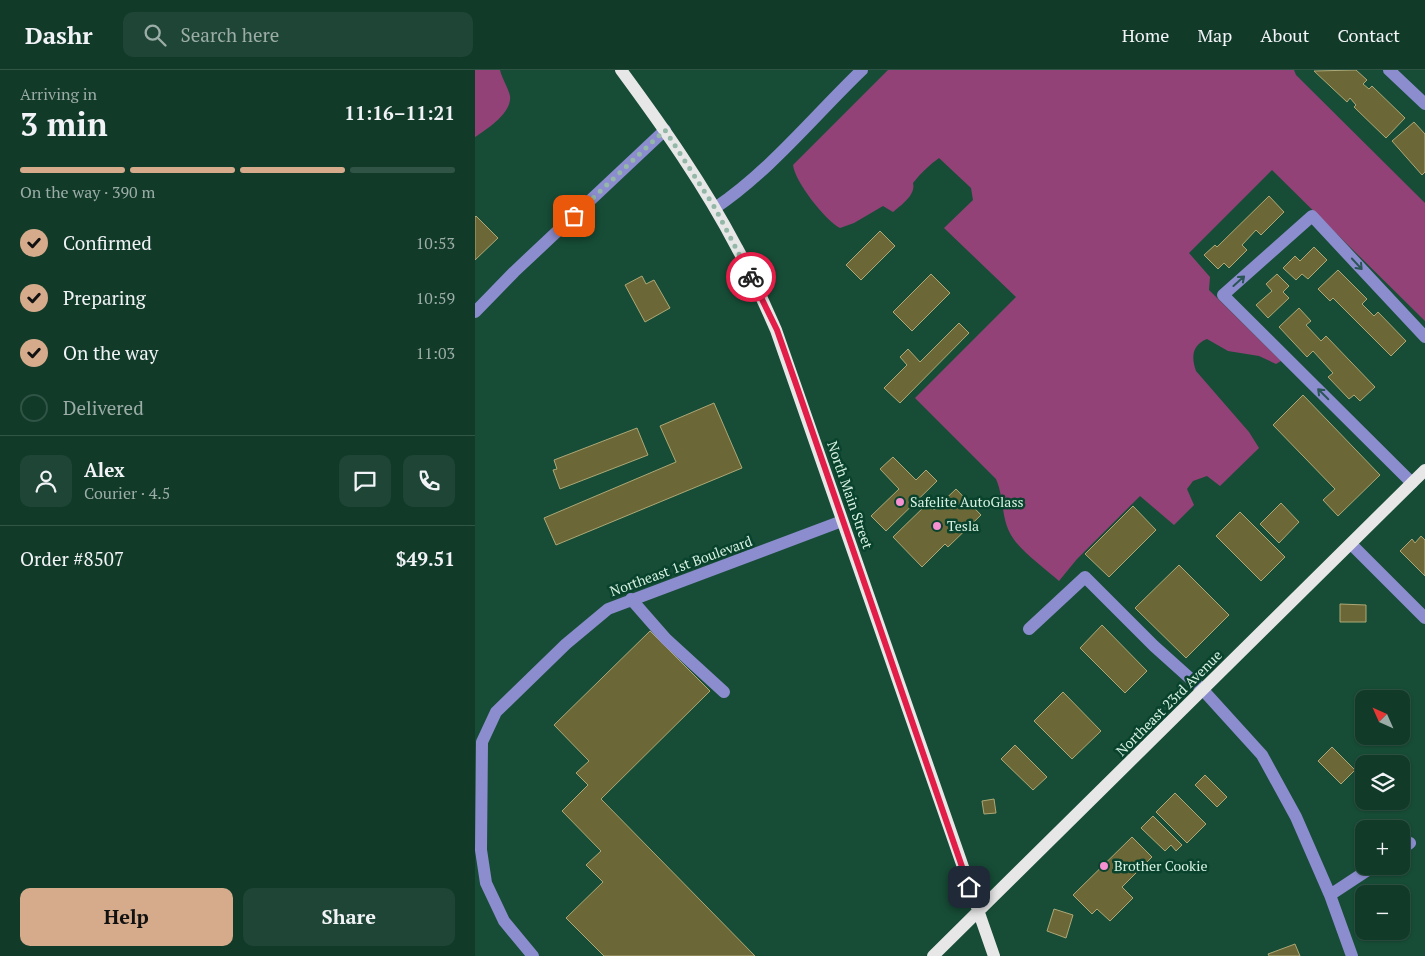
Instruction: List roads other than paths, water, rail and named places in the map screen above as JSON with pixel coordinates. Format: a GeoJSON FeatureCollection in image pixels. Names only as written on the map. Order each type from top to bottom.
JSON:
{"type":"FeatureCollection","features":[{"type":"Feature","properties":{"kind":"main road","name":"North Main Street"},"geometry":{"type":"LineString","coordinates":[[621,70],[665,130],[715,208],[738,249],[777,330],[994,956]]}},
{"type":"Feature","properties":{"kind":"main road","name":"Northeast 23rd Avenue"},"geometry":{"type":"LineString","coordinates":[[933,956],[1425,470]]}},
{"type":"Feature","properties":{"kind":"street"},"geometry":{"type":"LineString","coordinates":[[715,208],[735,195],[756,176],[862,70]]}},
{"type":"Feature","properties":{"kind":"street"},"geometry":{"type":"LineString","coordinates":[[1389,70],[1425,104]]}},
{"type":"Feature","properties":{"kind":"street"},"geometry":{"type":"LineString","coordinates":[[475,312],[520,266],[665,130]]}},
{"type":"Feature","properties":{"kind":"street"},"geometry":{"type":"LineString","coordinates":[[1412,483],[1223,296],[1312,216],[1425,337]]}},
{"type":"Feature","properties":{"kind":"street","name":"Northeast 1st Boulevard"},"geometry":{"type":"LineString","coordinates":[[533,956],[504,921],[486,883],[481,850],[482,742],[496,712],[566,644],[608,609],[842,521]]}},
{"type":"Feature","properties":{"kind":"street"},"geometry":{"type":"LineString","coordinates":[[1351,544],[1425,618]]}},
{"type":"Feature","properties":{"kind":"street"},"geometry":{"type":"LineString","coordinates":[[1029,628],[1085,577],[1154,646],[1203,690],[1262,755],[1275,775],[1296,817],[1330,895],[1352,956]]}},
{"type":"Feature","properties":{"kind":"street"},"geometry":{"type":"LineString","coordinates":[[631,600],[666,639],[724,692]]}},
{"type":"Feature","properties":{"kind":"street"},"geometry":{"type":"LineString","coordinates":[[1330,895],[1361,875]]}},
{"type":"Feature","properties":{"kind":"place","name":"Safelite AutoGlass"},"geometry":{"type":"Point","coordinates":[900,502]}},
{"type":"Feature","properties":{"kind":"place","name":"Tesla"},"geometry":{"type":"Point","coordinates":[937,526]}},
{"type":"Feature","properties":{"kind":"place","name":"Brother Cookie"},"geometry":{"type":"Point","coordinates":[1104,866]}}]}
